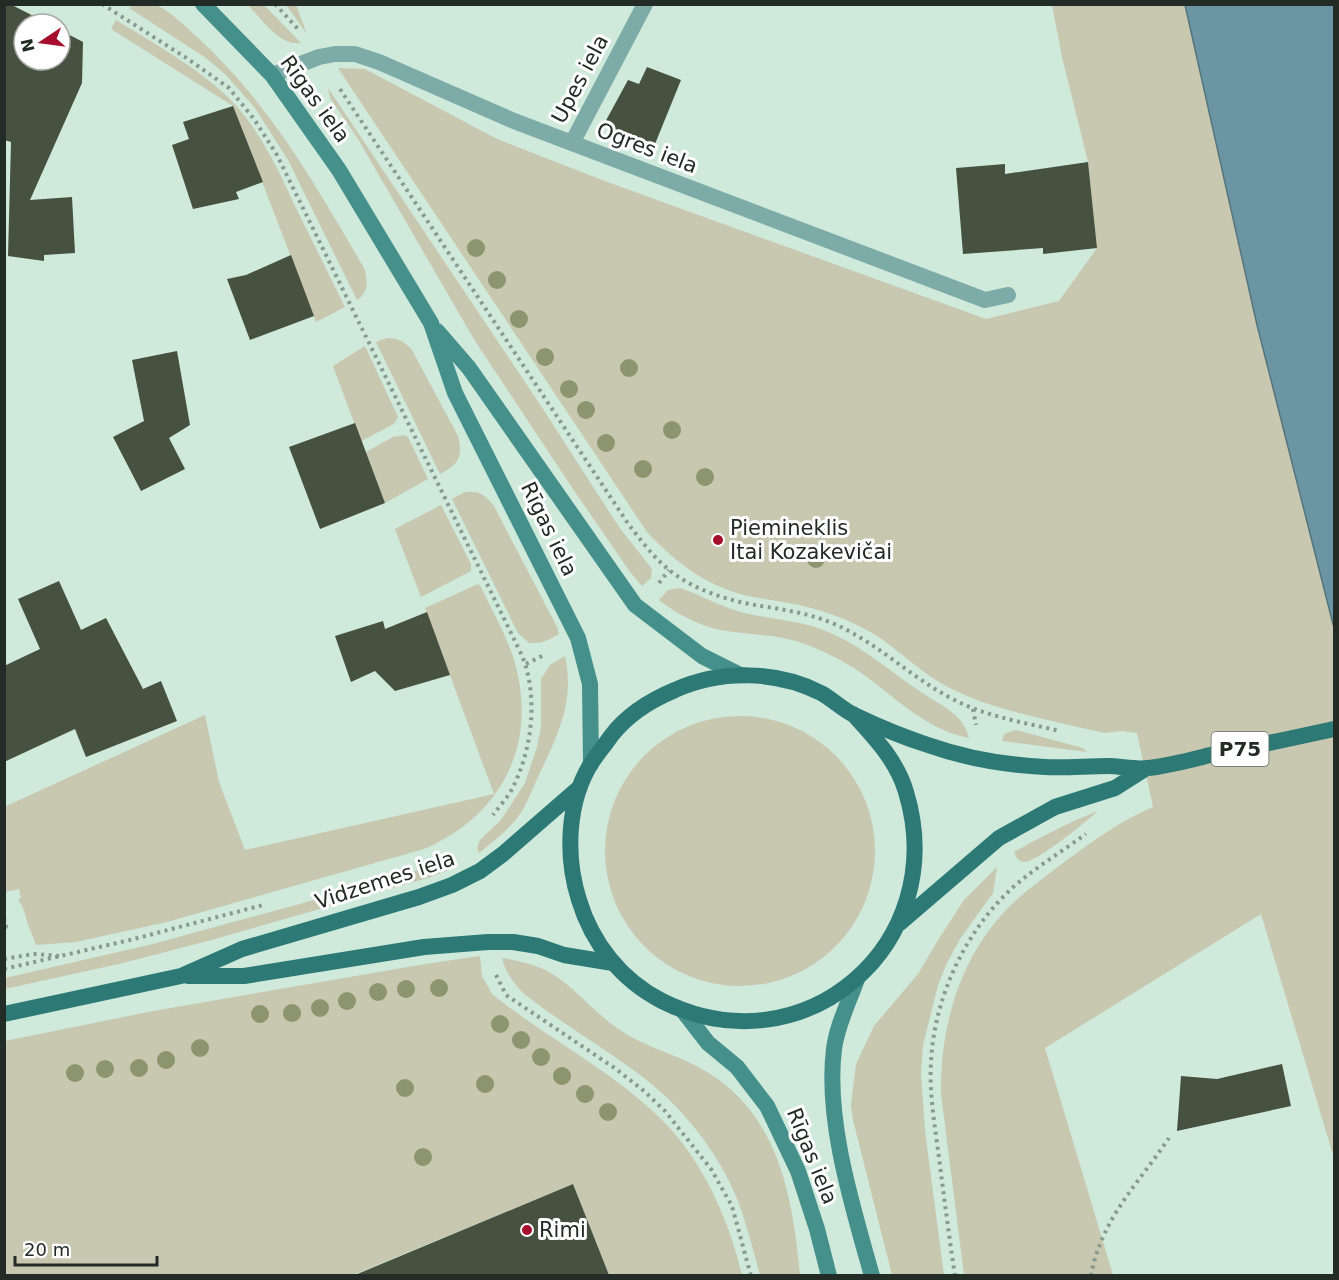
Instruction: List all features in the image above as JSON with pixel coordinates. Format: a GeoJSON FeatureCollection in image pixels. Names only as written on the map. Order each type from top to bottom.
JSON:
{"type":"FeatureCollection","features":[{"type":"Feature","properties":{"kind":"main road","name":"Rīgas iela"},"geometry":{"type":"LineString","coordinates":[[203,4],[272,75],[339,170],[431,323],[469,368],[635,605],[702,656],[740,675]]}},
{"type":"Feature","properties":{"kind":"main road","name":"Rīgas iela"},"geometry":{"type":"LineString","coordinates":[[431,323],[455,393],[578,638],[590,684],[591,764]]}},
{"type":"Feature","properties":{"kind":"main road"},"geometry":{"type":"LineString","coordinates":[[853,714],[885,748],[905,789],[916,834],[913,879],[900,923],[881,953],[857,979],[827,1000],[793,1015],[757,1022],[720,1021],[684,1012],[645,992],[613,963],[586,925],[572,880],[570,833],[580,787],[591,764],[618,727],[654,699],[695,681],[740,675],[780,679],[819,692],[853,714],[928,745],[983,760],[1047,767],[1112,766],[1145,769]]}},
{"type":"Feature","properties":{"kind":"main road","name":"P75"},"geometry":{"type":"LineString","coordinates":[[1145,769],[1335,729]]}},
{"type":"Feature","properties":{"kind":"main road"},"geometry":{"type":"LineString","coordinates":[[900,923],[999,838],[1055,807],[1115,788],[1145,769]]}},
{"type":"Feature","properties":{"kind":"main road","name":"Vidzemes iela"},"geometry":{"type":"LineString","coordinates":[[4,1014],[181,976],[242,949],[419,897],[452,885],[480,871],[503,854],[580,787]]}},
{"type":"Feature","properties":{"kind":"main road","name":"Vidzemes iela"},"geometry":{"type":"LineString","coordinates":[[181,976],[244,976],[424,947],[488,942],[521,943],[564,955],[613,963]]}},
{"type":"Feature","properties":{"kind":"main road","name":"Rīgas iela"},"geometry":{"type":"LineString","coordinates":[[857,979],[834,1049],[833,1096],[846,1176],[872,1275]]}},
{"type":"Feature","properties":{"kind":"main road","name":"Rīgas iela"},"geometry":{"type":"LineString","coordinates":[[684,1012],[708,1043],[737,1067],[771,1113],[798,1171],[817,1228],[829,1275]]}},
{"type":"Feature","properties":{"kind":"street","name":"Upes iela"},"geometry":{"type":"LineString","coordinates":[[572,143],[645,4]]}},
{"type":"Feature","properties":{"kind":"street","name":"Ogres iela"},"geometry":{"type":"LineString","coordinates":[[272,75],[319,57],[355,54],[379,62],[514,121],[985,300],[1008,295]]}},
{"type":"Feature","properties":{"kind":"path"},"geometry":{"type":"LineString","coordinates":[[102,4],[229,88],[255,119],[277,155],[526,664],[531,686],[531,721],[525,755],[511,790],[490,819]]}},
{"type":"Feature","properties":{"kind":"path"},"geometry":{"type":"LineString","coordinates":[[275,4],[319,57],[629,525],[669,570],[698,587],[728,599],[798,611],[831,623],[863,639],[893,658],[920,680],[973,709],[1063,732]]}},
{"type":"Feature","properties":{"kind":"path"},"geometry":{"type":"LineString","coordinates":[[973,709],[983,760]]}},
{"type":"Feature","properties":{"kind":"path"},"geometry":{"type":"LineString","coordinates":[[955,1275],[932,1105],[933,1040],[945,991],[972,937],[1010,890],[1094,828]]}},
{"type":"Feature","properties":{"kind":"path"},"geometry":{"type":"LineString","coordinates":[[999,838],[1010,890]]}},
{"type":"Feature","properties":{"kind":"path"},"geometry":{"type":"LineString","coordinates":[[4,969],[267,904]]}},
{"type":"Feature","properties":{"kind":"path"},"geometry":{"type":"LineString","coordinates":[[4,918],[6,926],[4,930]]}},
{"type":"Feature","properties":{"kind":"path"},"geometry":{"type":"LineString","coordinates":[[488,942],[495,974],[506,995],[644,1091],[665,1111],[711,1169],[732,1206],[752,1275]]}},
{"type":"Feature","properties":{"kind":"path"},"geometry":{"type":"LineString","coordinates":[[4,959],[34,954],[64,956]]}},
{"type":"Feature","properties":{"kind":"path"},"geometry":{"type":"LineString","coordinates":[[1091,1275],[1101,1237],[1106,1228],[1169,1138]]}},
{"type":"Feature","properties":{"kind":"green space"},"geometry":{"type":"Polygon","coordinates":[[[137,4],[155,5],[176,18],[222,62],[268,117],[289,145],[364,268],[366,286],[361,297],[357,300],[288,160],[255,108],[226,75],[206,58],[129,8],[137,4]]]}},
{"type":"Feature","properties":{"kind":"green space"},"geometry":{"type":"Polygon","coordinates":[[[248,5],[264,5],[301,43],[293,43],[278,36],[248,5]]]}},
{"type":"Feature","properties":{"kind":"green space"},"geometry":{"type":"Polygon","coordinates":[[[286,5],[296,5],[307,34],[286,5]]]}},
{"type":"Feature","properties":{"kind":"green space"},"geometry":{"type":"Polygon","coordinates":[[[1052,5],[1185,5],[1257,325],[1334,628],[1334,1158],[1261,914],[1045,1048],[1113,1275],[964,1275],[941,1094],[945,1042],[957,991],[980,944],[1013,903],[1098,838],[1119,824],[1153,807],[1137,733],[1122,731],[1104,733],[982,702],[937,681],[883,640],[856,624],[820,610],[753,597],[722,588],[682,564],[647,532],[338,68],[365,69],[497,139],[602,180],[986,319],[1059,301],[1097,248],[1088,162],[1062,57],[1052,5]]]}},
{"type":"Feature","properties":{"kind":"green space"},"geometry":{"type":"Polygon","coordinates":[[[116,20],[198,72],[239,109],[270,154],[345,307],[316,322],[233,106],[111,29],[116,20]]]}},
{"type":"Feature","properties":{"kind":"green space"},"geometry":{"type":"Polygon","coordinates":[[[328,88],[541,406],[619,527],[652,569],[651,578],[642,586],[573,489],[475,341],[358,139],[330,98],[328,88]]]}},
{"type":"Feature","properties":{"kind":"green space"},"geometry":{"type":"Polygon","coordinates":[[[387,338],[401,341],[412,350],[458,436],[460,455],[452,467],[440,474],[376,342],[387,338]]]}},
{"type":"Feature","properties":{"kind":"green space"},"geometry":{"type":"Polygon","coordinates":[[[365,346],[398,417],[394,424],[361,441],[333,366],[365,346]]]}},
{"type":"Feature","properties":{"kind":"green space"},"geometry":{"type":"Polygon","coordinates":[[[404,435],[408,437],[428,479],[385,503],[366,452],[393,437],[404,435]]]}},
{"type":"Feature","properties":{"kind":"green space"},"geometry":{"type":"Polygon","coordinates":[[[465,492],[482,494],[494,506],[559,634],[545,641],[529,643],[518,633],[452,499],[465,492]]]}},
{"type":"Feature","properties":{"kind":"green space"},"geometry":{"type":"Polygon","coordinates":[[[441,505],[471,564],[471,571],[421,597],[395,529],[441,505]]]}},
{"type":"Feature","properties":{"kind":"green space"},"geometry":{"type":"Polygon","coordinates":[[[478,584],[513,657],[521,697],[521,725],[516,752],[506,776],[492,799],[473,818],[450,835],[424,849],[167,922],[76,942],[36,945],[24,910],[18,900],[21,898],[19,889],[5,892],[4,807],[205,715],[219,782],[245,850],[494,794],[425,608],[478,584]]]}},
{"type":"Feature","properties":{"kind":"green space"},"geometry":{"type":"Polygon","coordinates":[[[680,588],[740,612],[812,626],[845,640],[950,711],[962,722],[969,738],[927,722],[855,669],[815,648],[784,638],[734,632],[703,625],[676,612],[659,600],[668,590],[680,588]]]}},
{"type":"Feature","properties":{"kind":"green space"},"geometry":{"type":"Polygon","coordinates":[[[565,656],[568,673],[566,703],[552,746],[518,818],[479,853],[477,848],[480,840],[501,820],[525,783],[541,727],[541,679],[550,665],[565,656]]]}},
{"type":"Feature","properties":{"kind":"green space"},"geometry":{"type":"Polygon","coordinates":[[[740,716],[779,722],[803,732],[835,756],[859,788],[869,812],[875,851],[869,890],[859,914],[835,946],[803,970],[779,980],[740,986],[701,980],[677,970],[645,946],[621,914],[611,890],[605,851],[611,812],[621,788],[645,756],[677,732],[701,722],[740,716]]]}},
{"type":"Feature","properties":{"kind":"green space"},"geometry":{"type":"Polygon","coordinates":[[[1016,730],[1083,748],[1087,752],[1002,741],[1004,734],[1016,730]]]}},
{"type":"Feature","properties":{"kind":"green space"},"geometry":{"type":"Polygon","coordinates":[[[1098,811],[1061,841],[1038,856],[1023,862],[1016,857],[1014,852],[1098,811]]]}},
{"type":"Feature","properties":{"kind":"green space"},"geometry":{"type":"Polygon","coordinates":[[[444,861],[453,861],[458,866],[431,877],[215,939],[123,963],[5,989],[5,978],[153,944],[398,877],[444,861]]]}},
{"type":"Feature","properties":{"kind":"green space"},"geometry":{"type":"Polygon","coordinates":[[[997,867],[993,893],[960,939],[947,963],[938,985],[923,1045],[921,1073],[925,1131],[944,1275],[892,1275],[853,1120],[851,1105],[856,1064],[874,1026],[918,974],[964,900],[997,867]]]}},
{"type":"Feature","properties":{"kind":"green space"},"geometry":{"type":"Polygon","coordinates":[[[480,956],[482,976],[492,994],[639,1099],[658,1116],[688,1150],[721,1210],[742,1275],[609,1275],[573,1184],[353,1275],[5,1276],[5,1041],[153,1011],[480,956]]]}},
{"type":"Feature","properties":{"kind":"green space"},"geometry":{"type":"Polygon","coordinates":[[[502,958],[529,964],[554,975],[617,1028],[639,1041],[707,1072],[731,1090],[751,1111],[778,1161],[793,1217],[800,1275],[760,1275],[738,1201],[721,1166],[699,1133],[659,1090],[644,1078],[523,993],[510,977],[502,958]]]}},
{"type":"Feature","properties":{"kind":"water"},"geometry":{"type":"Polygon","coordinates":[[[1185,5],[1334,5],[1334,628],[1257,325],[1185,5]]]}},
{"type":"Feature","properties":{"kind":"building"},"geometry":{"type":"Polygon","coordinates":[[[4,4],[10,4],[26,12],[12,12],[12,72],[72,72],[72,36],[83,42],[82,83],[30,200],[72,197],[75,253],[44,255],[44,261],[8,256],[11,142],[4,140],[4,4]]]}},
{"type":"Feature","properties":{"kind":"building"},"geometry":{"type":"Polygon","coordinates":[[[647,67],[681,80],[655,144],[603,126],[628,80],[639,84],[647,67]]]}},
{"type":"Feature","properties":{"kind":"building"},"geometry":{"type":"Polygon","coordinates":[[[233,106],[263,182],[236,192],[239,199],[193,209],[172,145],[189,139],[183,122],[233,106]]]}},
{"type":"Feature","properties":{"kind":"building"},"geometry":{"type":"Polygon","coordinates":[[[1088,162],[1097,248],[1043,254],[1043,248],[963,254],[956,168],[1005,164],[1005,174],[1088,162]]]}},
{"type":"Feature","properties":{"kind":"building"},"geometry":{"type":"Polygon","coordinates":[[[291,255],[314,316],[250,340],[227,279],[246,275],[291,255]]]}},
{"type":"Feature","properties":{"kind":"building"},"geometry":{"type":"Polygon","coordinates":[[[177,351],[190,425],[169,438],[185,469],[141,491],[113,437],[144,421],[132,360],[177,351]]]}},
{"type":"Feature","properties":{"kind":"building"},"geometry":{"type":"Polygon","coordinates":[[[355,423],[385,503],[320,529],[289,447],[355,423]]]}},
{"type":"Feature","properties":{"kind":"building"},"geometry":{"type":"Polygon","coordinates":[[[59,581],[81,630],[106,618],[143,689],[161,681],[177,721],[86,757],[75,729],[4,762],[4,666],[40,649],[18,599],[59,581]]]}},
{"type":"Feature","properties":{"kind":"building"},"geometry":{"type":"Polygon","coordinates":[[[427,612],[450,675],[395,691],[375,671],[351,682],[335,636],[383,621],[385,629],[427,612]]]}},
{"type":"Feature","properties":{"kind":"building"},"geometry":{"type":"Polygon","coordinates":[[[1282,1064],[1291,1106],[1177,1131],[1181,1076],[1217,1079],[1282,1064]]]}},
{"type":"Feature","properties":{"kind":"building","name":"Rimi"},"geometry":{"type":"Polygon","coordinates":[[[573,1184],[609,1275],[355,1275],[573,1184]]]}},
{"type":"Feature","properties":{"kind":"place","name":"Piemineklis Itai Kozakevičai"},"geometry":{"type":"Point","coordinates":[718,540]}},
{"type":"Feature","properties":{"kind":"place","name":"Rimi"},"geometry":{"type":"Point","coordinates":[527,1230]}}]}
